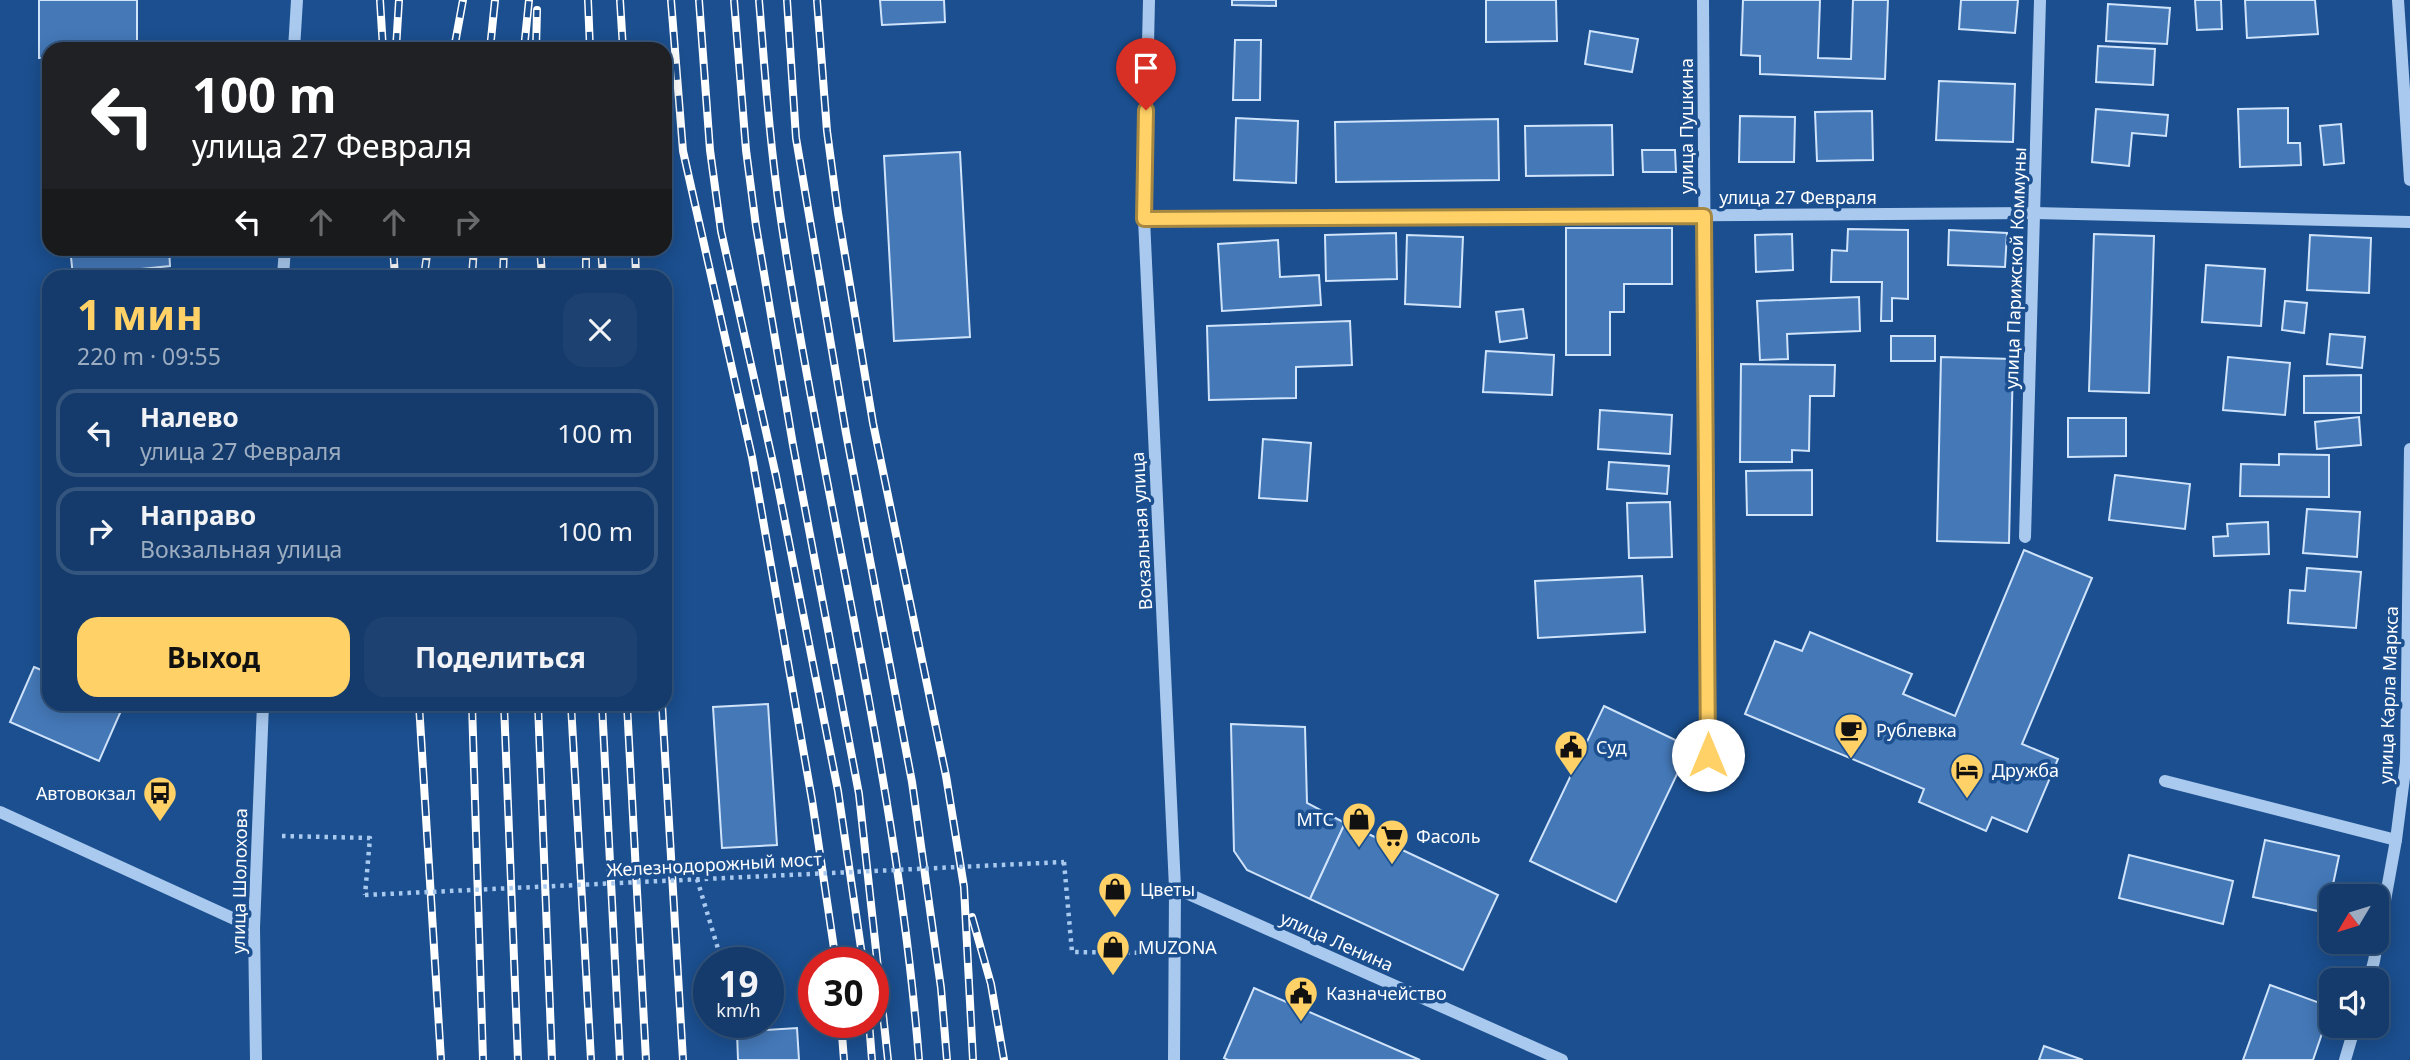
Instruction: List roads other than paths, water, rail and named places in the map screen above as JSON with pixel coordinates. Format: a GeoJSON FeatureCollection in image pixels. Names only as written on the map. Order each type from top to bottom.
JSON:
{"type":"FeatureCollection","features":[{"type":"Feature","properties":{"kind":"street"},"geometry":{"type":"LineString","coordinates":[[294,42],[297,0]]}},
{"type":"Feature","properties":{"kind":"street","name":"Вокзальная улица"},"geometry":{"type":"LineString","coordinates":[[1149,0],[1144,219],[1175,888],[1174,1060]]}},
{"type":"Feature","properties":{"kind":"street","name":"улица Пушкина"},"geometry":{"type":"LineString","coordinates":[[1703,0],[1708,755]]}},
{"type":"Feature","properties":{"kind":"street","name":"улица Парижской Коммуны"},"geometry":{"type":"LineString","coordinates":[[2025,537],[2040,0]]}},
{"type":"Feature","properties":{"kind":"street"},"geometry":{"type":"LineString","coordinates":[[2398,0],[2410,180]]}},
{"type":"Feature","properties":{"kind":"street","name":"улица 27 Февраля"},"geometry":{"type":"LineString","coordinates":[[1144,219],[2034,213],[2410,222]]}},
{"type":"Feature","properties":{"kind":"street","name":"улица Карла Маркса"},"geometry":{"type":"LineString","coordinates":[[2372,968],[2408,763],[2410,449]]}},
{"type":"Feature","properties":{"kind":"street","name":"улица Шолохова"},"geometry":{"type":"LineString","coordinates":[[256,1060],[254,928],[263,711]]}},
{"type":"Feature","properties":{"kind":"street"},"geometry":{"type":"LineString","coordinates":[[2165,781],[2396,840]]}},
{"type":"Feature","properties":{"kind":"street"},"geometry":{"type":"LineString","coordinates":[[0,812],[254,928]]}},
{"type":"Feature","properties":{"kind":"street","name":"улица Ленина"},"geometry":{"type":"LineString","coordinates":[[1175,888],[1562,1060]]}},
{"type":"Feature","properties":{"kind":"street"},"geometry":{"type":"LineString","coordinates":[[2344,1060],[2351,1038]]}},
{"type":"Feature","properties":{"kind":"railway"},"geometry":{"type":"LineString","coordinates":[[380,0],[383,42]]}},
{"type":"Feature","properties":{"kind":"railway"},"geometry":{"type":"LineString","coordinates":[[396,42],[399,0]]}},
{"type":"Feature","properties":{"kind":"railway"},"geometry":{"type":"LineString","coordinates":[[455,42],[463,0]]}},
{"type":"Feature","properties":{"kind":"railway"},"geometry":{"type":"LineString","coordinates":[[491,42],[495,0]]}},
{"type":"Feature","properties":{"kind":"railway"},"geometry":{"type":"LineString","coordinates":[[525,42],[529,0]]}},
{"type":"Feature","properties":{"kind":"railway"},"geometry":{"type":"LineString","coordinates":[[588,0],[590,42]]}},
{"type":"Feature","properties":{"kind":"railway"},"geometry":{"type":"LineString","coordinates":[[620,0],[623,42]]}},
{"type":"Feature","properties":{"kind":"railway"},"geometry":{"type":"LineString","coordinates":[[671,0],[683,151],[752,457],[812,800],[834,947]]}},
{"type":"Feature","properties":{"kind":"railway"},"geometry":{"type":"LineString","coordinates":[[699,0],[710,150],[721,231],[776,476],[838,791],[861,947]]}},
{"type":"Feature","properties":{"kind":"railway"},"geometry":{"type":"LineString","coordinates":[[734,0],[746,150],[756,226],[793,445],[859,794],[888,1060]]}},
{"type":"Feature","properties":{"kind":"railway"},"geometry":{"type":"LineString","coordinates":[[759,0],[781,220],[817,430],[877,744],[908,954],[919,1060]]}},
{"type":"Feature","properties":{"kind":"railway"},"geometry":{"type":"LineString","coordinates":[[787,0],[796,138],[846,433],[912,782],[941,988],[947,1060]]}},
{"type":"Feature","properties":{"kind":"railway"},"geometry":{"type":"LineString","coordinates":[[817,0],[827,131],[838,213],[873,423],[946,776],[964,887],[973,1060]]}},
{"type":"Feature","properties":{"kind":"railway"},"geometry":{"type":"LineString","coordinates":[[536,42],[537,10]]}},
{"type":"Feature","properties":{"kind":"railway"},"geometry":{"type":"LineString","coordinates":[[394,256],[395,270]]}},
{"type":"Feature","properties":{"kind":"railway"},"geometry":{"type":"LineString","coordinates":[[425,270],[427,256]]}},
{"type":"Feature","properties":{"kind":"railway"},"geometry":{"type":"LineString","coordinates":[[472,270],[473,256]]}},
{"type":"Feature","properties":{"kind":"railway"},"geometry":{"type":"LineString","coordinates":[[503,270],[504,256]]}},
{"type":"Feature","properties":{"kind":"railway"},"geometry":{"type":"LineString","coordinates":[[541,256],[542,270]]}},
{"type":"Feature","properties":{"kind":"railway"},"geometry":{"type":"LineString","coordinates":[[586,256],[586,270]]}},
{"type":"Feature","properties":{"kind":"railway"},"geometry":{"type":"LineString","coordinates":[[602,256],[603,270]]}},
{"type":"Feature","properties":{"kind":"railway"},"geometry":{"type":"LineString","coordinates":[[635,256],[636,270]]}},
{"type":"Feature","properties":{"kind":"railway"},"geometry":{"type":"LineString","coordinates":[[419,711],[441,1060]]}},
{"type":"Feature","properties":{"kind":"railway"},"geometry":{"type":"LineString","coordinates":[[472,711],[483,1060]]}},
{"type":"Feature","properties":{"kind":"railway"},"geometry":{"type":"LineString","coordinates":[[504,711],[518,1060]]}},
{"type":"Feature","properties":{"kind":"railway"},"geometry":{"type":"LineString","coordinates":[[538,711],[552,1060]]}},
{"type":"Feature","properties":{"kind":"railway"},"geometry":{"type":"LineString","coordinates":[[571,711],[591,1060]]}},
{"type":"Feature","properties":{"kind":"railway"},"geometry":{"type":"LineString","coordinates":[[602,711],[620,1060]]}},
{"type":"Feature","properties":{"kind":"railway"},"geometry":{"type":"LineString","coordinates":[[627,711],[646,1060]]}},
{"type":"Feature","properties":{"kind":"railway"},"geometry":{"type":"LineString","coordinates":[[662,711],[683,1060]]}},
{"type":"Feature","properties":{"kind":"railway"},"geometry":{"type":"LineString","coordinates":[[972,917],[991,984],[1004,1060]]}},
{"type":"Feature","properties":{"kind":"railway"},"geometry":{"type":"LineString","coordinates":[[842,1038],[844,1060]]}},
{"type":"Feature","properties":{"kind":"railway"},"geometry":{"type":"LineString","coordinates":[[870,1038],[872,1060]]}},
{"type":"Feature","properties":{"kind":"place","name":"Рублевка"},"geometry":{"type":"Point","coordinates":[1851,760]}},
{"type":"Feature","properties":{"kind":"place","name":"Суд"},"geometry":{"type":"Point","coordinates":[1571,777]}},
{"type":"Feature","properties":{"kind":"place","name":"Дружба"},"geometry":{"type":"Point","coordinates":[1967,800]}},
{"type":"Feature","properties":{"kind":"place","name":"Автовокзал"},"geometry":{"type":"Point","coordinates":[160,823]}},
{"type":"Feature","properties":{"kind":"place","name":"МТС"},"geometry":{"type":"Point","coordinates":[1359,849]}},
{"type":"Feature","properties":{"kind":"place","name":"Фасоль"},"geometry":{"type":"Point","coordinates":[1392,866]}},
{"type":"Feature","properties":{"kind":"place","name":"Цветы"},"geometry":{"type":"Point","coordinates":[1115,919]}},
{"type":"Feature","properties":{"kind":"place","name":"MUZONA"},"geometry":{"type":"Point","coordinates":[1113,977]}},
{"type":"Feature","properties":{"kind":"place","name":"Казначейство"},"geometry":{"type":"Point","coordinates":[1301,1023]}}]}
